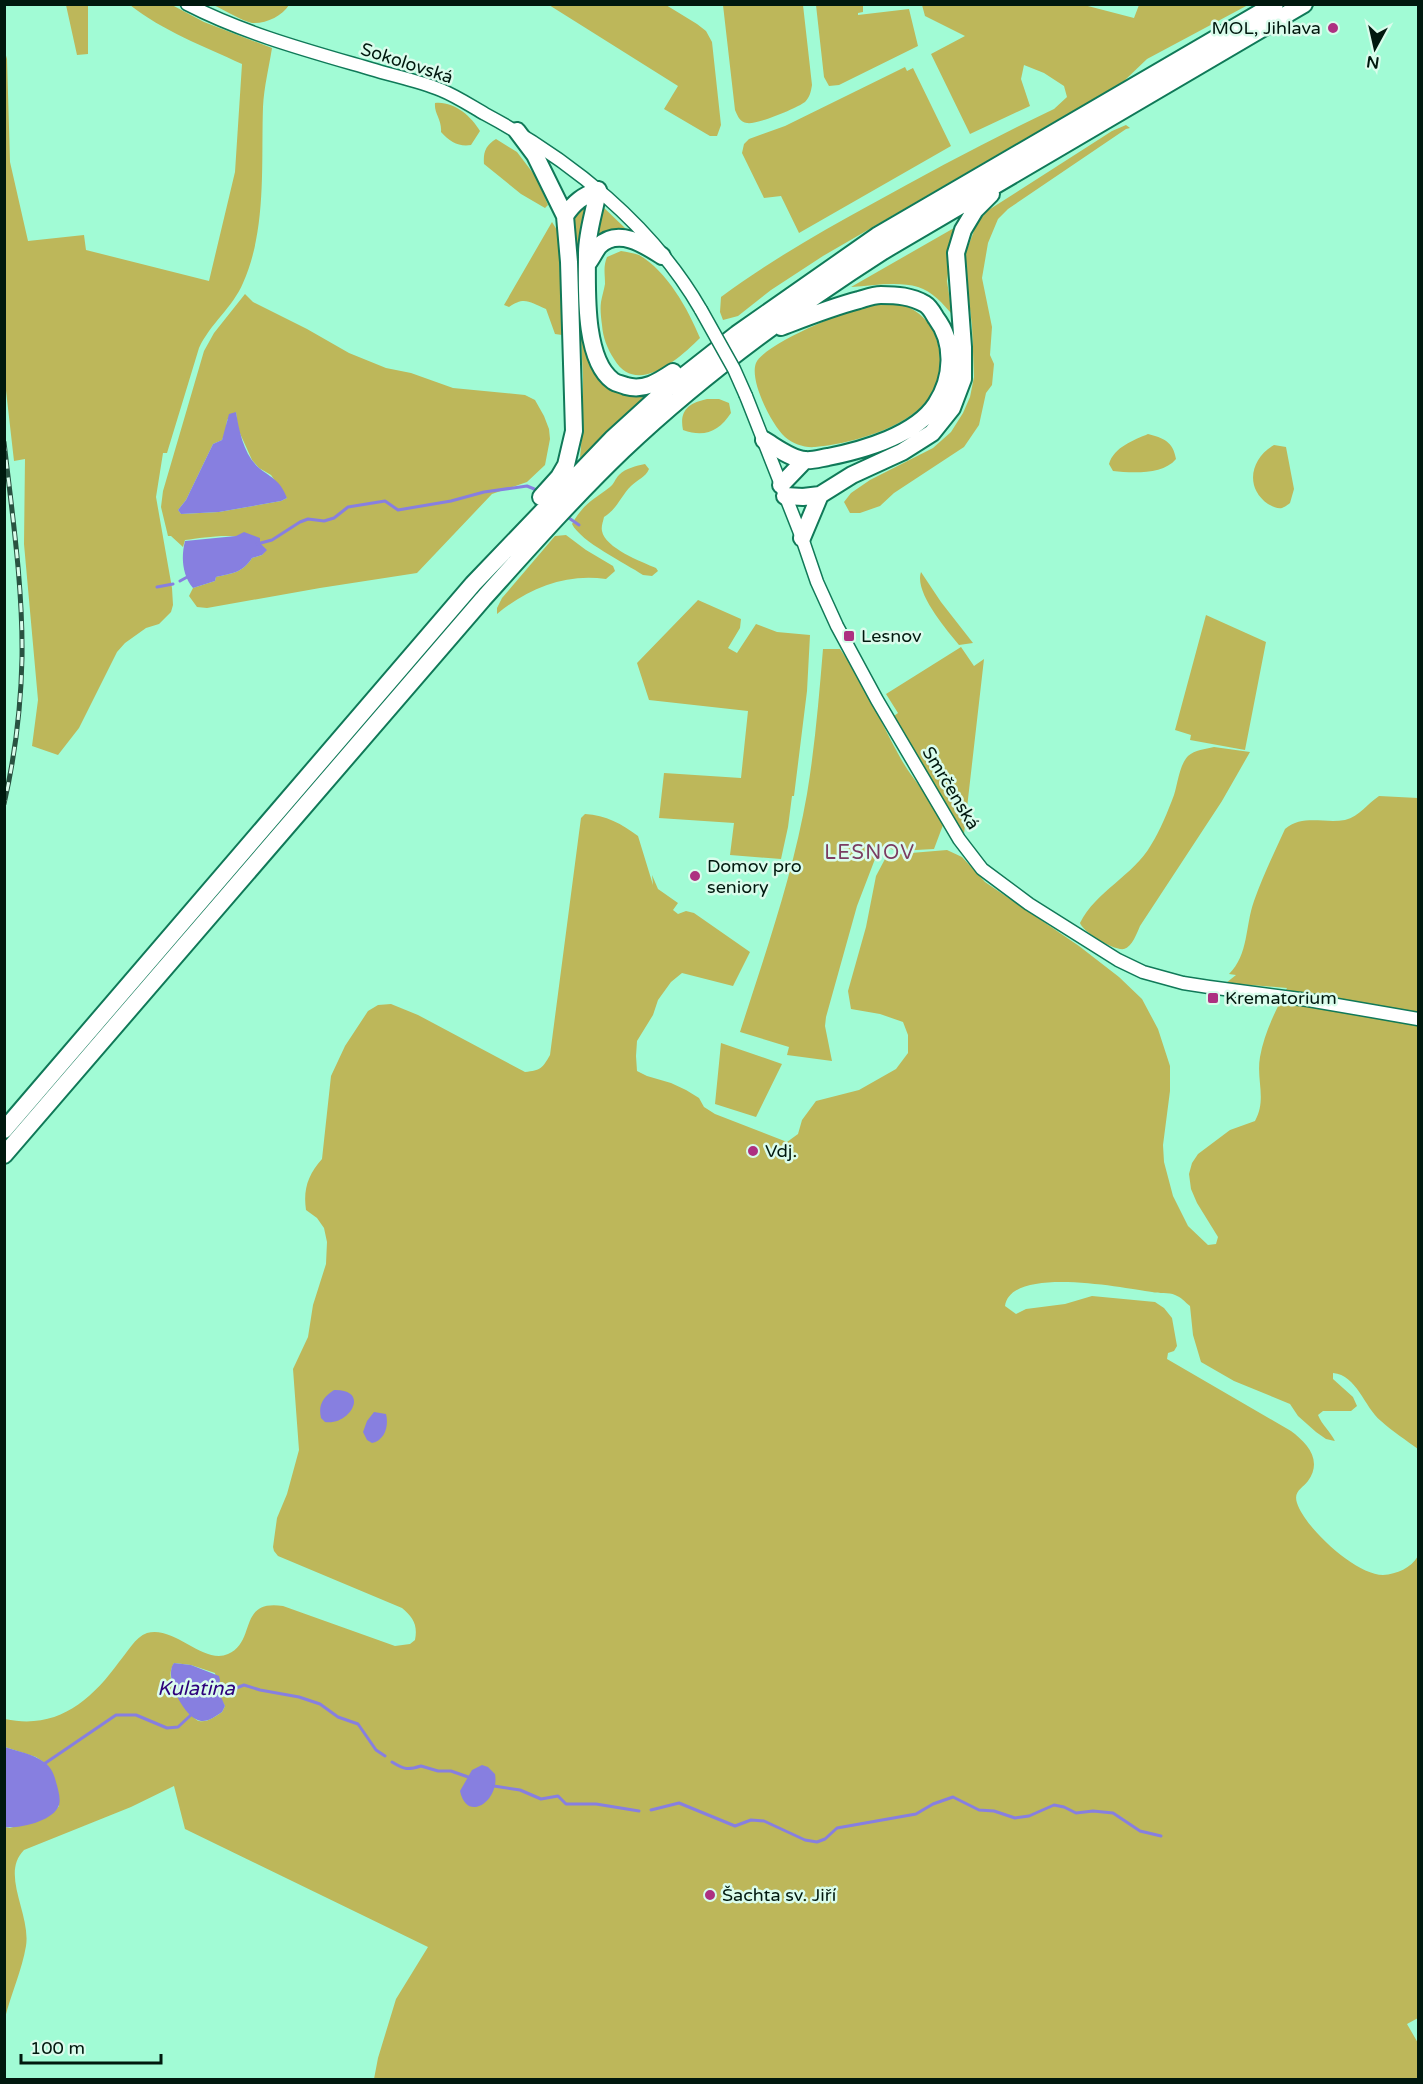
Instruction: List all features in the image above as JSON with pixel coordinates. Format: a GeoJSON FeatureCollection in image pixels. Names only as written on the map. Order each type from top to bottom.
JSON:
{"type":"FeatureCollection","features":[{"type":"Feature","properties":{"kind":"highway"},"geometry":{"type":"LineString","coordinates":[[1234,37],[1275,4]]}},
{"type":"Feature","properties":{"kind":"highway"},"geometry":{"type":"LineString","coordinates":[[4,1130],[473,584],[612,440],[667,388],[737,334],[877,236],[1234,37],[1304,4]]}},
{"type":"Feature","properties":{"kind":"highway"},"geometry":{"type":"LineString","coordinates":[[4,1155],[468,617],[532,525],[564,491],[623,450],[694,387],[828,286],[1208,52]]}},
{"type":"Feature","properties":{"kind":"highway"},"geometry":{"type":"LineString","coordinates":[[517,131],[535,155],[565,216],[569,262],[574,431],[566,465],[564,491]]}},
{"type":"Feature","properties":{"kind":"highway"},"geometry":{"type":"LineString","coordinates":[[805,460],[783,490],[803,497],[820,495],[852,475],[902,452],[932,434],[952,408],[963,379],[956,253],[963,230],[975,210],[1005,179]]}},
{"type":"Feature","properties":{"kind":"highway"},"geometry":{"type":"LineString","coordinates":[[565,216],[582,196],[598,189]]}},
{"type":"Feature","properties":{"kind":"highway"},"geometry":{"type":"LineString","coordinates":[[598,189],[589,240],[589,330],[597,360],[614,382],[631,387],[643,387],[658,382],[802,288]]}},
{"type":"Feature","properties":{"kind":"highway"},"geometry":{"type":"LineString","coordinates":[[588,263],[599,246],[613,238],[641,243],[662,256]]}},
{"type":"Feature","properties":{"kind":"highway"},"geometry":{"type":"LineString","coordinates":[[763,333],[878,295],[906,296],[927,306],[947,336],[950,369],[945,388],[936,405],[924,418],[902,433],[878,443],[848,453],[805,460],[764,440]]}},
{"type":"Feature","properties":{"kind":"highway"},"geometry":{"type":"LineString","coordinates":[[802,538],[820,495]]}},
{"type":"Feature","properties":{"kind":"street","name":"Sokolovská"},"geometry":{"type":"LineString","coordinates":[[187,4],[210,16],[300,48],[441,90],[517,131],[598,189],[622,210],[662,256],[701,310]]}},
{"type":"Feature","properties":{"kind":"street","name":"Smrčenská"},"geometry":{"type":"LineString","coordinates":[[701,310],[734,369],[746,396],[817,582],[837,626],[877,700],[959,839],[982,869],[1029,904],[1118,960],[1143,972],[1183,983],[1419,1018]]}},
{"type":"Feature","properties":{"kind":"shaded area"},"geometry":{"type":"Polygon","coordinates":[[[66,5],[88,5],[88,54],[77,55],[66,5]]]}},
{"type":"Feature","properties":{"kind":"shaded area"},"geometry":{"type":"Polygon","coordinates":[[[130,5],[172,5],[204,22],[272,48],[265,85],[259,219],[251,262],[243,283],[199,348],[167,453],[163,453],[156,497],[172,588],[171,612],[159,624],[146,628],[125,643],[117,652],[79,728],[58,755],[32,746],[38,700],[24,544],[25,459],[14,461],[4,373],[5,52],[10,162],[28,241],[84,235],[86,250],[209,281],[235,172],[242,64],[170,30],[130,5]]]}},
{"type":"Feature","properties":{"kind":"shaded area"},"geometry":{"type":"Polygon","coordinates":[[[213,5],[289,5],[273,18],[252,23],[213,5]]]}},
{"type":"Feature","properties":{"kind":"shaded area"},"geometry":{"type":"Polygon","coordinates":[[[549,5],[666,5],[706,31],[712,42],[721,125],[717,136],[710,136],[664,109],[678,86],[549,5]]]}},
{"type":"Feature","properties":{"kind":"shaded area"},"geometry":{"type":"Polygon","coordinates":[[[723,5],[803,5],[812,85],[805,102],[786,112],[752,123],[743,122],[740,119],[735,110],[723,5]]]}},
{"type":"Feature","properties":{"kind":"shaded area"},"geometry":{"type":"Polygon","coordinates":[[[816,5],[863,5],[863,12],[858,15],[909,9],[918,46],[839,85],[829,86],[824,77],[816,5]]]}},
{"type":"Feature","properties":{"kind":"shaded area"},"geometry":{"type":"Polygon","coordinates":[[[922,5],[1084,5],[1134,18],[1139,5],[1248,5],[1147,59],[1124,81],[823,256],[771,290],[738,316],[723,320],[720,312],[721,297],[757,272],[893,192],[1054,109],[1067,97],[1064,86],[1044,73],[1024,65],[1021,79],[1030,106],[970,134],[931,54],[965,36],[925,16],[922,5]]]}},
{"type":"Feature","properties":{"kind":"shaded area"},"geometry":{"type":"Polygon","coordinates":[[[905,67],[907,71],[913,68],[951,146],[799,233],[781,196],[764,198],[742,153],[744,144],[749,139],[785,126],[905,67]]]}},
{"type":"Feature","properties":{"kind":"shaded area"},"geometry":{"type":"Polygon","coordinates":[[[435,103],[449,104],[472,120],[480,131],[471,145],[455,143],[441,132],[435,103]]]}},
{"type":"Feature","properties":{"kind":"shaded area"},"geometry":{"type":"Polygon","coordinates":[[[1126,125],[1130,128],[1008,209],[998,219],[988,243],[982,278],[992,327],[990,355],[994,364],[992,385],[986,393],[979,425],[964,447],[894,493],[880,506],[860,513],[850,513],[844,502],[851,493],[870,480],[933,448],[951,432],[963,413],[970,397],[974,377],[972,326],[964,257],[977,223],[987,211],[1112,131],[1126,125]]]}},
{"type":"Feature","properties":{"kind":"shaded area"},"geometry":{"type":"Polygon","coordinates":[[[496,139],[517,152],[536,177],[548,205],[545,208],[521,194],[484,164],[486,149],[496,139]]]}},
{"type":"Feature","properties":{"kind":"shaded area"},"geometry":{"type":"Polygon","coordinates":[[[588,202],[582,331],[590,361],[644,399],[580,458],[583,377],[574,229],[576,211],[588,202]]]}},
{"type":"Feature","properties":{"kind":"shaded area"},"geometry":{"type":"Polygon","coordinates":[[[601,205],[625,228],[623,231],[597,238],[601,205]]]}},
{"type":"Feature","properties":{"kind":"shaded area"},"geometry":{"type":"Polygon","coordinates":[[[552,222],[557,230],[559,246],[562,335],[555,334],[546,309],[527,301],[509,307],[504,305],[552,222]]]}},
{"type":"Feature","properties":{"kind":"shaded area"},"geometry":{"type":"Polygon","coordinates":[[[954,228],[947,281],[952,314],[933,295],[918,287],[893,284],[851,287],[954,228]]]}},
{"type":"Feature","properties":{"kind":"shaded area"},"geometry":{"type":"Polygon","coordinates":[[[621,251],[639,255],[659,271],[683,303],[700,338],[669,364],[645,375],[634,375],[623,370],[614,359],[603,334],[601,300],[605,284],[605,264],[607,257],[621,251]]]}},
{"type":"Feature","properties":{"kind":"shaded area"},"geometry":{"type":"Polygon","coordinates":[[[245,294],[253,302],[349,353],[386,368],[411,373],[453,388],[525,395],[535,400],[549,429],[550,439],[545,465],[527,482],[492,494],[417,573],[207,608],[197,607],[189,596],[193,588],[215,581],[216,577],[241,570],[252,558],[262,555],[266,550],[259,543],[250,539],[228,536],[185,540],[183,547],[168,536],[161,507],[163,491],[204,351],[214,333],[245,294]],[[236,412],[227,420],[222,440],[213,444],[186,500],[178,510],[181,514],[219,512],[287,498],[271,475],[259,468],[252,460],[238,429],[236,412]]]}},
{"type":"Feature","properties":{"kind":"shaded area"},"geometry":{"type":"Polygon","coordinates":[[[887,303],[905,306],[920,315],[931,327],[938,343],[940,360],[938,377],[931,394],[910,416],[870,435],[842,443],[815,447],[795,444],[785,437],[774,423],[759,391],[755,371],[756,363],[762,355],[789,338],[826,321],[858,308],[887,303]]]}},
{"type":"Feature","properties":{"kind":"shaded area"},"geometry":{"type":"Polygon","coordinates":[[[707,399],[719,399],[729,403],[731,413],[722,424],[711,431],[698,433],[683,430],[684,412],[690,405],[707,399]]]}},
{"type":"Feature","properties":{"kind":"shaded area"},"geometry":{"type":"Polygon","coordinates":[[[1148,434],[1170,444],[1176,459],[1163,468],[1155,470],[1113,471],[1109,464],[1115,453],[1125,445],[1148,434]]]}},
{"type":"Feature","properties":{"kind":"shaded area"},"geometry":{"type":"Polygon","coordinates":[[[1274,445],[1286,447],[1294,489],[1290,503],[1282,508],[1271,506],[1260,497],[1253,481],[1253,473],[1260,457],[1274,445]]]}},
{"type":"Feature","properties":{"kind":"shaded area"},"geometry":{"type":"Polygon","coordinates":[[[645,464],[649,469],[648,472],[631,486],[604,517],[602,529],[605,537],[617,549],[656,568],[658,571],[652,576],[643,575],[604,552],[584,538],[572,524],[585,507],[611,486],[622,473],[645,464]]]}},
{"type":"Feature","properties":{"kind":"shaded area"},"geometry":{"type":"Polygon","coordinates":[[[566,535],[613,566],[615,571],[606,579],[576,578],[548,584],[521,597],[497,614],[502,598],[555,536],[566,535]]]}},
{"type":"Feature","properties":{"kind":"shaded area"},"geometry":{"type":"Polygon","coordinates":[[[921,572],[973,643],[959,645],[939,620],[922,590],[921,572]]]}},
{"type":"Feature","properties":{"kind":"shaded area"},"geometry":{"type":"Polygon","coordinates":[[[698,600],[741,619],[740,628],[728,648],[737,653],[756,624],[777,632],[810,635],[807,691],[794,796],[792,796],[781,859],[730,855],[734,823],[659,818],[664,773],[741,778],[748,711],[649,700],[637,663],[698,600]]]}},
{"type":"Feature","properties":{"kind":"shaded area"},"geometry":{"type":"Polygon","coordinates":[[[1206,615],[1266,642],[1245,750],[1190,740],[1191,735],[1175,730],[1206,615]]]}},
{"type":"Feature","properties":{"kind":"shaded area"},"geometry":{"type":"Polygon","coordinates":[[[961,647],[974,666],[984,659],[964,834],[894,716],[898,713],[886,694],[961,647]]]}},
{"type":"Feature","properties":{"kind":"shaded area"},"geometry":{"type":"Polygon","coordinates":[[[823,649],[840,649],[849,662],[901,759],[934,807],[943,825],[934,849],[898,851],[880,846],[857,906],[826,1017],[825,1026],[832,1061],[787,1055],[789,1047],[740,1032],[778,914],[801,824],[812,758],[823,649]]]}},
{"type":"Feature","properties":{"kind":"shaded area"},"geometry":{"type":"Polygon","coordinates":[[[1214,747],[1250,752],[1222,801],[1140,926],[1132,943],[1127,948],[1119,949],[1099,940],[1080,923],[1095,902],[1135,866],[1151,845],[1158,834],[1188,756],[1214,747]]]}},
{"type":"Feature","properties":{"kind":"shaded area"},"geometry":{"type":"Polygon","coordinates":[[[1379,796],[1418,798],[1418,1449],[1381,1421],[1354,1385],[1341,1375],[1333,1373],[1333,1379],[1353,1397],[1357,1406],[1351,1411],[1323,1411],[1318,1415],[1335,1441],[1326,1439],[1316,1432],[1298,1416],[1290,1404],[1234,1381],[1201,1362],[1193,1335],[1190,1306],[1173,1294],[1095,1284],[1047,1282],[1027,1286],[1012,1293],[1005,1306],[1016,1314],[1026,1309],[1065,1304],[1092,1296],[1155,1302],[1172,1318],[1177,1346],[1174,1351],[1168,1353],[1167,1359],[1291,1431],[1303,1441],[1311,1453],[1314,1466],[1308,1481],[1297,1493],[1296,1499],[1302,1513],[1321,1537],[1346,1559],[1372,1573],[1383,1575],[1398,1572],[1412,1564],[1418,1556],[1418,2018],[1407,2024],[1418,2043],[1418,2079],[374,2079],[396,1999],[428,1947],[185,1829],[174,1786],[131,1807],[24,1850],[17,1860],[15,1882],[24,1921],[26,1946],[5,2018],[5,1827],[10,1828],[43,1819],[59,1806],[45,1763],[36,1757],[5,1747],[5,1719],[40,1720],[70,1710],[96,1689],[135,1642],[147,1633],[168,1634],[209,1654],[219,1656],[228,1654],[237,1648],[253,1615],[259,1609],[269,1606],[283,1606],[395,1646],[410,1644],[415,1640],[414,1622],[402,1608],[278,1556],[273,1547],[277,1518],[287,1494],[299,1450],[293,1369],[308,1337],[313,1305],[326,1264],[327,1242],[324,1228],[317,1218],[306,1210],[306,1189],[313,1171],[322,1159],[331,1076],[345,1046],[368,1011],[378,1005],[391,1004],[418,1015],[525,1072],[538,1069],[545,1063],[550,1055],[581,818],[585,814],[613,821],[638,836],[653,885],[652,875],[658,889],[678,903],[673,910],[678,914],[686,911],[694,913],[750,952],[733,986],[682,973],[671,982],[658,1000],[653,1015],[637,1041],[637,1071],[686,1090],[699,1098],[704,1107],[715,1114],[787,1142],[798,1134],[802,1120],[816,1101],[859,1090],[896,1069],[908,1053],[908,1035],[903,1022],[880,1014],[851,1009],[848,991],[866,927],[876,876],[885,859],[899,854],[947,850],[962,857],[985,882],[1079,946],[1119,977],[1142,999],[1158,1029],[1170,1066],[1170,1091],[1163,1145],[1164,1162],[1173,1196],[1188,1226],[1208,1245],[1216,1244],[1218,1237],[1191,1189],[1189,1174],[1192,1163],[1198,1154],[1230,1130],[1255,1121],[1261,1097],[1259,1065],[1264,1039],[1287,988],[1226,983],[1236,975],[1229,974],[1240,958],[1257,892],[1285,829],[1299,822],[1345,820],[1359,813],[1379,796]],[[174,1663],[171,1669],[171,1682],[177,1695],[196,1720],[205,1721],[222,1712],[225,1706],[219,1695],[215,1673],[191,1665],[174,1663]]]}},
{"type":"Feature","properties":{"kind":"shaded area"},"geometry":{"type":"Polygon","coordinates":[[[721,1043],[782,1064],[756,1117],[715,1104],[721,1043]]]}},
{"type":"Feature","properties":{"kind":"water"},"geometry":{"type":"Polygon","coordinates":[[[236,412],[249,456],[259,468],[279,483],[287,498],[219,512],[181,514],[178,510],[186,500],[213,444],[222,440],[229,414],[236,412]]]}},
{"type":"Feature","properties":{"kind":"water"},"geometry":{"type":"Polygon","coordinates":[[[244,532],[260,538],[260,543],[267,550],[262,555],[252,558],[241,570],[216,577],[215,581],[193,588],[183,566],[185,541],[236,536],[244,532]]]}},
{"type":"Feature","properties":{"kind":"water"},"geometry":{"type":"Polygon","coordinates":[[[334,1390],[345,1391],[352,1395],[353,1407],[342,1419],[325,1422],[321,1418],[321,1405],[334,1390]]]}},
{"type":"Feature","properties":{"kind":"water"},"geometry":{"type":"Polygon","coordinates":[[[374,1412],[386,1414],[387,1423],[383,1436],[372,1443],[367,1440],[363,1432],[374,1412]]]}},
{"type":"Feature","properties":{"kind":"water","name":"Kulatina"},"geometry":{"type":"Polygon","coordinates":[[[174,1663],[191,1665],[219,1676],[218,1690],[225,1706],[222,1712],[204,1721],[188,1713],[173,1687],[171,1669],[174,1663]]]}},
{"type":"Feature","properties":{"kind":"water"},"geometry":{"type":"Polygon","coordinates":[[[5,1747],[35,1757],[44,1762],[53,1773],[60,1800],[59,1805],[56,1811],[43,1820],[19,1827],[5,1827],[5,1747]]]}},
{"type":"Feature","properties":{"kind":"water"},"geometry":{"type":"Polygon","coordinates":[[[482,1765],[495,1774],[493,1792],[482,1805],[469,1806],[460,1791],[472,1770],[482,1765]]]}},
{"type":"Feature","properties":{"kind":"waterway"},"geometry":{"type":"LineString","coordinates":[[257,544],[272,540],[308,519],[324,521],[334,518],[348,507],[385,501],[398,510],[451,501],[484,492],[527,486],[539,491]]}},
{"type":"Feature","properties":{"kind":"waterway"},"geometry":{"type":"LineString","coordinates":[[566,516],[579,525]]}},
{"type":"Feature","properties":{"kind":"waterway"},"geometry":{"type":"LineString","coordinates":[[180,581],[189,576]]}},
{"type":"Feature","properties":{"kind":"waterway"},"geometry":{"type":"LineString","coordinates":[[157,587],[173,584]]}},
{"type":"Feature","properties":{"kind":"waterway"},"geometry":{"type":"LineString","coordinates":[[216,1696],[244,1685],[320,1704],[338,1717],[358,1724],[376,1750],[385,1756]]}},
{"type":"Feature","properties":{"kind":"waterway"},"geometry":{"type":"LineString","coordinates":[[44,1764],[116,1715],[136,1715],[167,1728],[178,1727],[192,1714]]}},
{"type":"Feature","properties":{"kind":"waterway"},"geometry":{"type":"LineString","coordinates":[[392,1762],[406,1769],[421,1766],[438,1771],[451,1771],[471,1778]]}},
{"type":"Feature","properties":{"kind":"waterway"},"geometry":{"type":"LineString","coordinates":[[494,1786],[520,1790],[541,1799],[558,1796],[566,1804],[596,1804],[639,1811]]}},
{"type":"Feature","properties":{"kind":"waterway"},"geometry":{"type":"LineString","coordinates":[[651,1810],[679,1803],[735,1826],[751,1820],[764,1821],[805,1840],[817,1842],[825,1839],[837,1828],[916,1814],[933,1804],[953,1797],[979,1810],[994,1811],[1015,1818],[1029,1816],[1054,1805],[1076,1813],[1093,1811],[1113,1813],[1140,1831],[1161,1836]]}},
{"type":"Feature","properties":{"kind":"railway"},"geometry":{"type":"LineString","coordinates":[[4,442],[19,577],[22,631],[17,731],[4,804]]}},
{"type":"Feature","properties":{"kind":"place","name":"MOL, Jihlava"},"geometry":{"type":"Point","coordinates":[1333,28]}},
{"type":"Feature","properties":{"kind":"place","name":"Lesnov"},"geometry":{"type":"Point","coordinates":[849,636]}},
{"type":"Feature","properties":{"kind":"place","name":"Domov pro seniory"},"geometry":{"type":"Point","coordinates":[695,876]}},
{"type":"Feature","properties":{"kind":"place","name":"Krematorium"},"geometry":{"type":"Point","coordinates":[1213,998]}},
{"type":"Feature","properties":{"kind":"place","name":"Vdj."},"geometry":{"type":"Point","coordinates":[753,1151]}},
{"type":"Feature","properties":{"kind":"place","name":"Šachta sv. Jiří"},"geometry":{"type":"Point","coordinates":[710,1895]}},
{"type":"Feature","properties":{"kind":"district","name":"LESNOV"},"geometry":{"type":"Point","coordinates":[870,853]}}]}
